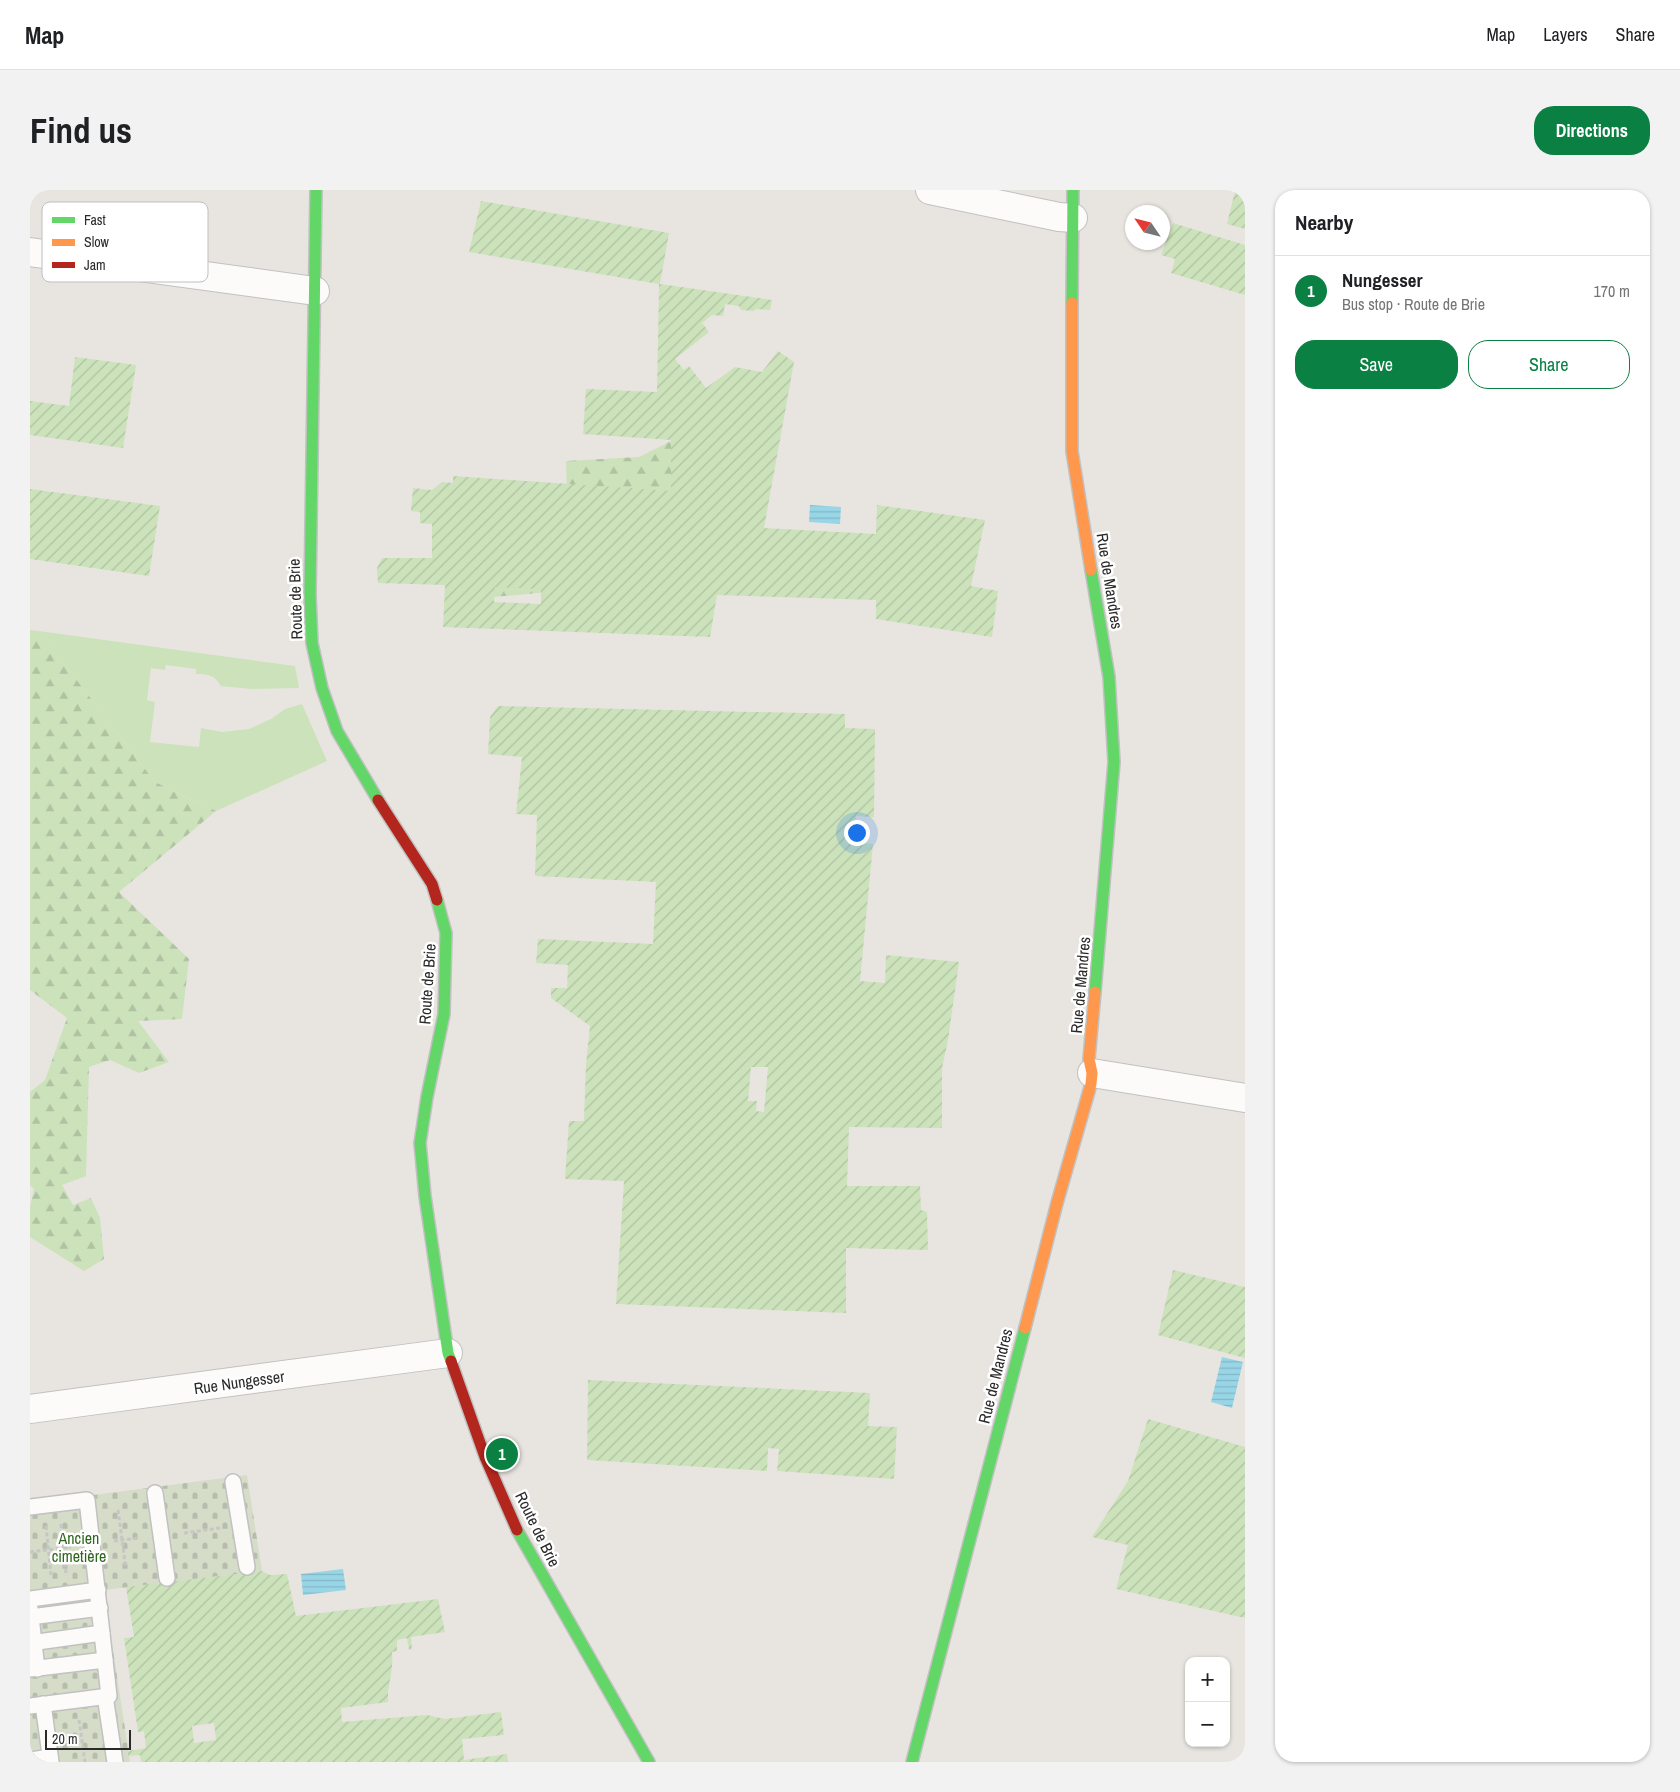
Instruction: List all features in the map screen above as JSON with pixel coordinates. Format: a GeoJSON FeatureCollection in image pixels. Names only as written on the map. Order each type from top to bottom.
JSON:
{"type":"FeatureCollection","features":[{"type":"Feature","properties":{"kind":"street","name":"Route de Brie"},"geometry":{"type":"LineString","coordinates":[[316,190],[310,594],[312,643],[322,688],[337,731],[376,799],[432,884],[446,933],[444,1014],[427,1097],[420,1143],[425,1196],[448,1353],[485,1457],[520,1536],[649,1762]]}},
{"type":"Feature","properties":{"kind":"street"},"geometry":{"type":"LineString","coordinates":[[930,190],[1059,217],[1073,218]]}},
{"type":"Feature","properties":{"kind":"street","name":"Rue de Mandres"},"geometry":{"type":"LineString","coordinates":[[912,1762],[1057,1203],[1091,1084],[1092,1073],[1089,1059],[1114,762],[1109,677],[1072,451],[1073,190]]}},
{"type":"Feature","properties":{"kind":"street"},"geometry":{"type":"LineString","coordinates":[[208,277],[315,292]]}},
{"type":"Feature","properties":{"kind":"street"},"geometry":{"type":"LineString","coordinates":[[1092,1073],[1245,1098]]}},
{"type":"Feature","properties":{"kind":"street","name":"Rue Nungesser"},"geometry":{"type":"LineString","coordinates":[[30,1410],[448,1353]]}},
{"type":"Feature","properties":{"kind":"lane"},"geometry":{"type":"LineString","coordinates":[[234,1482],[247,1567]]}},
{"type":"Feature","properties":{"kind":"lane"},"geometry":{"type":"LineString","coordinates":[[155,1492],[167,1578]]}},
{"type":"Feature","properties":{"kind":"lane"},"geometry":{"type":"LineString","coordinates":[[30,1507],[87,1500],[109,1696],[37,1705],[51,1760],[30,1760]]}},
{"type":"Feature","properties":{"kind":"lane"},"geometry":{"type":"LineString","coordinates":[[30,1599],[98,1590]]}},
{"type":"Feature","properties":{"kind":"lane"},"geometry":{"type":"LineString","coordinates":[[100,1608],[30,1614],[34,1669],[105,1660]]}},
{"type":"Feature","properties":{"kind":"lane"},"geometry":{"type":"LineString","coordinates":[[32,1642],[102,1633]]}},
{"type":"Feature","properties":{"kind":"lane"},"geometry":{"type":"LineString","coordinates":[[105,1696],[115,1762]]}},
{"type":"Feature","properties":{"kind":"path"},"geometry":{"type":"LineString","coordinates":[[118,1510],[126,1569]]}},
{"type":"Feature","properties":{"kind":"path"},"geometry":{"type":"LineString","coordinates":[[60,1516],[67,1578]]}},
{"type":"Feature","properties":{"kind":"path"},"geometry":{"type":"LineString","coordinates":[[46,1518],[52,1578]]}},
{"type":"Feature","properties":{"kind":"path"},"geometry":{"type":"LineString","coordinates":[[30,1552],[240,1526]]}},
{"type":"Feature","properties":{"kind":"path"},"geometry":{"type":"LineString","coordinates":[[76,1700],[85,1762]]}},
{"type":"Feature","properties":{"kind":"green space"},"geometry":{"type":"Polygon","coordinates":[[[1232,190],[1245,190],[1245,229],[1227,224],[1235,191],[1232,190]]]}},
{"type":"Feature","properties":{"kind":"green space"},"geometry":{"type":"Polygon","coordinates":[[[481,201],[669,233],[660,284],[772,300],[770,310],[741,310],[739,306],[725,304],[723,316],[712,315],[702,323],[709,332],[675,359],[684,370],[689,366],[706,388],[735,367],[762,372],[778,351],[794,362],[764,528],[876,534],[877,505],[985,520],[971,586],[998,591],[992,637],[876,619],[876,600],[717,595],[710,637],[443,627],[445,585],[378,583],[377,568],[382,558],[432,558],[432,524],[420,523],[420,512],[411,511],[413,488],[432,490],[442,482],[453,483],[453,476],[671,491],[671,440],[583,434],[586,389],[657,392],[659,284],[469,252],[481,201]],[[495,587],[494,602],[541,604],[541,589],[495,587]]]}},
{"type":"Feature","properties":{"kind":"green space"},"geometry":{"type":"Polygon","coordinates":[[[1173,223],[1245,245],[1245,295],[1171,273],[1175,259],[1161,255],[1163,250],[1170,250],[1170,231],[1173,223]]]}},
{"type":"Feature","properties":{"kind":"green space"},"geometry":{"type":"Polygon","coordinates":[[[75,357],[136,365],[123,448],[30,435],[30,401],[69,406],[75,357]]]}},
{"type":"Feature","properties":{"kind":"green space"},"geometry":{"type":"Polygon","coordinates":[[[679,437],[696,471],[549,592],[459,600],[567,498],[566,461],[639,457],[679,437]]]}},
{"type":"Feature","properties":{"kind":"green space"},"geometry":{"type":"Polygon","coordinates":[[[30,489],[160,506],[149,576],[30,559],[30,489]]]}},
{"type":"Feature","properties":{"kind":"green space"},"geometry":{"type":"Polygon","coordinates":[[[30,630],[39,631],[155,782],[216,811],[119,892],[189,959],[182,1019],[138,1021],[169,1062],[139,1073],[110,1060],[89,1067],[86,1176],[62,1185],[73,1205],[91,1198],[100,1218],[104,1259],[84,1271],[30,1237],[30,1207],[34,1189],[30,1185],[30,1092],[45,1080],[67,1018],[30,990],[30,630]]]}},
{"type":"Feature","properties":{"kind":"green space"},"geometry":{"type":"Polygon","coordinates":[[[39,631],[295,666],[299,688],[251,689],[221,686],[211,676],[196,674],[196,669],[166,665],[165,670],[151,668],[147,700],[155,702],[150,742],[199,747],[201,728],[222,732],[249,729],[271,719],[285,709],[302,704],[327,761],[216,811],[155,782],[39,631]]]}},
{"type":"Feature","properties":{"kind":"green space"},"geometry":{"type":"Polygon","coordinates":[[[498,706],[845,714],[845,728],[875,729],[874,817],[856,816],[855,842],[873,844],[860,981],[885,983],[886,955],[959,962],[942,1068],[942,1128],[849,1127],[847,1186],[920,1186],[921,1210],[927,1212],[928,1250],[846,1248],[846,1313],[616,1304],[624,1181],[565,1179],[569,1121],[584,1121],[586,1064],[590,1026],[551,998],[551,988],[567,988],[568,965],[536,963],[538,939],[653,944],[656,882],[535,876],[537,815],[516,814],[522,757],[488,754],[490,717],[498,706]],[[751,1067],[748,1101],[757,1101],[756,1111],[764,1112],[768,1067],[751,1067]]]}},
{"type":"Feature","properties":{"kind":"green space"},"geometry":{"type":"Polygon","coordinates":[[[1173,1270],[1245,1287],[1245,1358],[1158,1335],[1173,1270]]]}},
{"type":"Feature","properties":{"kind":"green space"},"geometry":{"type":"Polygon","coordinates":[[[588,1380],[870,1393],[868,1426],[897,1427],[894,1479],[777,1471],[779,1449],[768,1448],[767,1471],[587,1460],[588,1380]]]}},
{"type":"Feature","properties":{"kind":"green space"},"geometry":{"type":"Polygon","coordinates":[[[1148,1419],[1245,1447],[1245,1618],[1116,1589],[1128,1545],[1092,1537],[1128,1481],[1148,1419]]]}},
{"type":"Feature","properties":{"kind":"green space","name":"Ancien cimetière"},"geometry":{"type":"Polygon","coordinates":[[[247,1475],[262,1571],[104,1590],[130,1762],[30,1762],[30,1502],[247,1475]]]}},
{"type":"Feature","properties":{"kind":"green space"},"geometry":{"type":"Polygon","coordinates":[[[262,1571],[270,1575],[287,1574],[296,1616],[438,1599],[445,1632],[411,1637],[412,1649],[409,1650],[407,1638],[397,1640],[397,1651],[392,1652],[388,1702],[341,1708],[342,1722],[427,1715],[445,1719],[501,1712],[504,1735],[462,1739],[464,1760],[507,1754],[508,1762],[141,1762],[140,1755],[128,1756],[128,1751],[146,1748],[144,1731],[138,1732],[124,1638],[134,1637],[126,1587],[262,1571]],[[214,1723],[192,1726],[194,1743],[216,1740],[214,1723]]]}},
{"type":"Feature","properties":{"kind":"water"},"geometry":{"type":"Polygon","coordinates":[[[810,505],[841,507],[840,524],[809,522],[810,505]]]}},
{"type":"Feature","properties":{"kind":"water"},"geometry":{"type":"Polygon","coordinates":[[[1222,1357],[1243,1362],[1232,1408],[1211,1402],[1222,1357]]]}},
{"type":"Feature","properties":{"kind":"water"},"geometry":{"type":"Polygon","coordinates":[[[343,1569],[346,1590],[303,1595],[301,1574],[343,1569]]]}},
{"type":"Feature","properties":{"kind":"traffic: fast"},"geometry":{"type":"LineString","coordinates":[[316,190],[310,594],[312,643],[322,688],[337,731],[378,800]]}},
{"type":"Feature","properties":{"kind":"traffic: fast"},"geometry":{"type":"LineString","coordinates":[[1072,303],[1073,190]]}},
{"type":"Feature","properties":{"kind":"traffic: fast"},"geometry":{"type":"LineString","coordinates":[[1091,570],[1109,677],[1114,762],[1095,992]]}},
{"type":"Feature","properties":{"kind":"traffic: fast"},"geometry":{"type":"LineString","coordinates":[[437,900],[446,933],[444,1014],[427,1097],[420,1143],[425,1196],[448,1353],[451,1361]]}},
{"type":"Feature","properties":{"kind":"traffic: fast"},"geometry":{"type":"LineString","coordinates":[[912,1762],[1025,1328]]}},
{"type":"Feature","properties":{"kind":"traffic: fast"},"geometry":{"type":"LineString","coordinates":[[517,1530],[649,1762]]}},
{"type":"Feature","properties":{"kind":"traffic: slow"},"geometry":{"type":"LineString","coordinates":[[1072,303],[1072,451],[1091,570]]}},
{"type":"Feature","properties":{"kind":"traffic: slow"},"geometry":{"type":"LineString","coordinates":[[1025,1328],[1057,1203],[1091,1084],[1092,1073],[1089,1059],[1095,992]]}},
{"type":"Feature","properties":{"kind":"traffic: jam"},"geometry":{"type":"LineString","coordinates":[[378,800],[432,884],[437,900]]}},
{"type":"Feature","properties":{"kind":"traffic: jam"},"geometry":{"type":"LineString","coordinates":[[451,1361],[485,1457],[517,1530]]}},
{"type":"Feature","properties":{"kind":"place","name":"Nungesser"},"geometry":{"type":"Point","coordinates":[502,1454]}}]}
